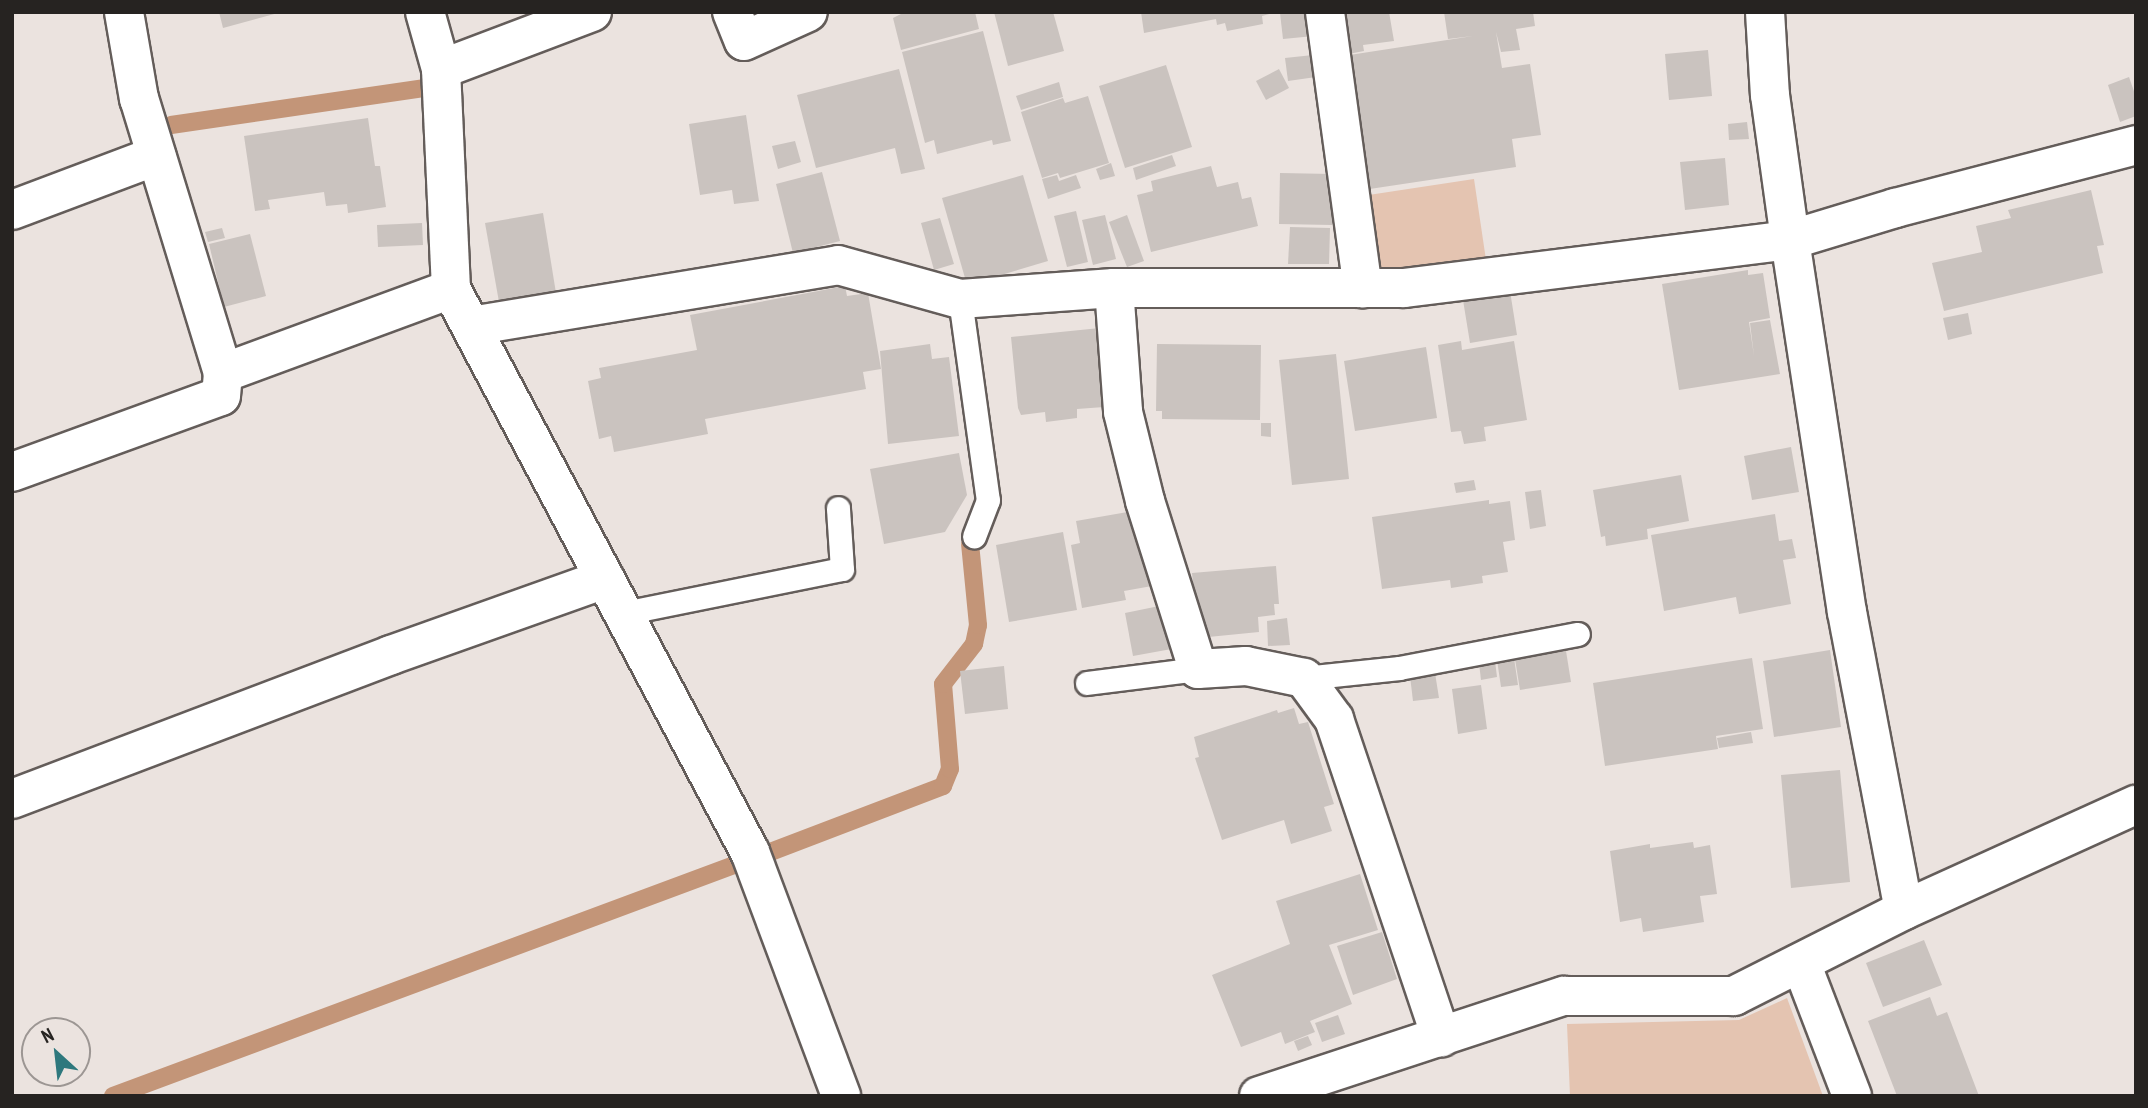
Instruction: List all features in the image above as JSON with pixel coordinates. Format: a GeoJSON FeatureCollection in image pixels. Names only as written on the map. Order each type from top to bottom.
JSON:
{"type":"FeatureCollection","features":[{"type":"Feature","properties":{"kind":"street"},"geometry":{"type":"LineString","coordinates":[[12,471],[221,396],[223,373],[139,99],[124,12]]}},
{"type":"Feature","properties":{"kind":"street"},"geometry":{"type":"LineString","coordinates":[[425,12],[441,69],[451,289],[750,852],[841,1096]]}},
{"type":"Feature","properties":{"kind":"street"},"geometry":{"type":"LineString","coordinates":[[441,69],[593,12]]}},
{"type":"Feature","properties":{"kind":"street"},"geometry":{"type":"LineString","coordinates":[[732,12],[744,41],[808,12]]}},
{"type":"Feature","properties":{"kind":"street"},"geometry":{"type":"LineString","coordinates":[[1325,12],[1363,288]]}},
{"type":"Feature","properties":{"kind":"street"},"geometry":{"type":"LineString","coordinates":[[1765,12],[1770,95],[1847,612],[1904,910]]}},
{"type":"Feature","properties":{"kind":"street"},"geometry":{"type":"LineString","coordinates":[[471,326],[838,265],[960,299],[1114,288],[1404,288],[1790,240],[1895,208],[2136,145]]}},
{"type":"Feature","properties":{"kind":"street"},"geometry":{"type":"LineString","coordinates":[[12,210],[156,156]]}},
{"type":"Feature","properties":{"kind":"street"},"geometry":{"type":"LineString","coordinates":[[1114,288],[1123,412],[1145,500],[1198,669],[1246,666],[1304,678],[1334,719],[1441,1037]]}},
{"type":"Feature","properties":{"kind":"street"},"geometry":{"type":"LineString","coordinates":[[223,373],[451,289]]}},
{"type":"Feature","properties":{"kind":"street"},"geometry":{"type":"LineString","coordinates":[[12,799],[391,655],[605,579]]}},
{"type":"Feature","properties":{"kind":"street"},"geometry":{"type":"LineString","coordinates":[[1259,1096],[1564,996],[1734,996],[1904,910],[2136,805]]}},
{"type":"Feature","properties":{"kind":"street"},"geometry":{"type":"LineString","coordinates":[[1801,963],[1852,1096]]}},
{"type":"Feature","properties":{"kind":"lane"},"geometry":{"type":"LineString","coordinates":[[960,299],[988,500],[974,536]]}},
{"type":"Feature","properties":{"kind":"lane"},"geometry":{"type":"LineString","coordinates":[[624,613],[842,569],[838,508]]}},
{"type":"Feature","properties":{"kind":"lane"},"geometry":{"type":"LineString","coordinates":[[1304,678],[1399,668],[1578,634]]}},
{"type":"Feature","properties":{"kind":"lane"},"geometry":{"type":"LineString","coordinates":[[1087,683],[1198,669]]}},
{"type":"Feature","properties":{"kind":"shaded area"},"geometry":{"type":"Polygon","coordinates":[[[1474,179],[1486,260],[1373,271],[1362,196],[1474,179]]]}},
{"type":"Feature","properties":{"kind":"shaded area"},"geometry":{"type":"Polygon","coordinates":[[[1787,998],[1823,1096],[1570,1096],[1567,1024],[1739,1020],[1787,998]]]}},
{"type":"Feature","properties":{"kind":"building"},"geometry":{"type":"Polygon","coordinates":[[[219,12],[278,12],[278,13],[223,28],[219,12]]]}},
{"type":"Feature","properties":{"kind":"building"},"geometry":{"type":"Polygon","coordinates":[[[905,12],[975,12],[979,29],[901,50],[893,18],[905,12]]]}},
{"type":"Feature","properties":{"kind":"building"},"geometry":{"type":"Polygon","coordinates":[[[994,12],[1053,12],[1064,51],[1008,66],[994,12]]]}},
{"type":"Feature","properties":{"kind":"building"},"geometry":{"type":"Polygon","coordinates":[[[1141,12],[1273,13],[1262,16],[1263,24],[1227,31],[1225,23],[1217,25],[1216,19],[1144,33],[1141,12]]]}},
{"type":"Feature","properties":{"kind":"building"},"geometry":{"type":"Polygon","coordinates":[[[1311,12],[1314,36],[1283,39],[1280,13],[1311,12]]]}},
{"type":"Feature","properties":{"kind":"building"},"geometry":{"type":"Polygon","coordinates":[[[1337,12],[1389,12],[1394,41],[1363,45],[1364,51],[1343,55],[1337,12]]]}},
{"type":"Feature","properties":{"kind":"building"},"geometry":{"type":"Polygon","coordinates":[[[1444,12],[1533,12],[1535,26],[1516,29],[1520,50],[1501,52],[1496,32],[1502,68],[1530,64],[1541,135],[1512,139],[1516,167],[1363,190],[1343,56],[1473,36],[1448,39],[1444,12]]]}},
{"type":"Feature","properties":{"kind":"building"},"geometry":{"type":"Polygon","coordinates":[[[983,31],[1011,141],[993,145],[992,140],[937,154],[934,140],[925,143],[902,52],[983,31]]]}},
{"type":"Feature","properties":{"kind":"building"},"geometry":{"type":"Polygon","coordinates":[[[1708,50],[1712,96],[1669,100],[1665,54],[1708,50]]]}},
{"type":"Feature","properties":{"kind":"building"},"geometry":{"type":"Polygon","coordinates":[[[1313,55],[1316,77],[1288,81],[1285,58],[1313,55]]]}},
{"type":"Feature","properties":{"kind":"building"},"geometry":{"type":"Polygon","coordinates":[[[1166,65],[1192,147],[1125,168],[1099,86],[1166,65]]]}},
{"type":"Feature","properties":{"kind":"building"},"geometry":{"type":"Polygon","coordinates":[[[899,69],[925,169],[901,174],[895,148],[816,168],[797,95],[899,69]]]}},
{"type":"Feature","properties":{"kind":"building"},"geometry":{"type":"Polygon","coordinates":[[[1279,69],[1289,88],[1266,100],[1256,81],[1279,69]]]}},
{"type":"Feature","properties":{"kind":"building"},"geometry":{"type":"Polygon","coordinates":[[[2129,77],[2136,97],[2136,116],[2120,122],[2108,85],[2129,77]]]}},
{"type":"Feature","properties":{"kind":"building"},"geometry":{"type":"Polygon","coordinates":[[[1059,82],[1063,97],[1021,110],[1016,96],[1059,82]]]}},
{"type":"Feature","properties":{"kind":"building"},"geometry":{"type":"Polygon","coordinates":[[[1088,96],[1109,163],[1060,178],[1058,173],[1042,178],[1021,112],[1063,98],[1065,103],[1088,96]]]}},
{"type":"Feature","properties":{"kind":"building"},"geometry":{"type":"Polygon","coordinates":[[[746,115],[759,201],[734,204],[732,190],[700,195],[689,124],[746,115]]]}},
{"type":"Feature","properties":{"kind":"building"},"geometry":{"type":"Polygon","coordinates":[[[368,118],[375,166],[380,166],[386,207],[348,213],[347,204],[326,206],[324,192],[268,200],[270,209],[255,211],[244,136],[368,118]]]}},
{"type":"Feature","properties":{"kind":"building"},"geometry":{"type":"Polygon","coordinates":[[[1747,122],[1749,139],[1729,140],[1728,124],[1747,122]]]}},
{"type":"Feature","properties":{"kind":"building"},"geometry":{"type":"Polygon","coordinates":[[[795,141],[801,162],[778,169],[772,146],[795,141]]]}},
{"type":"Feature","properties":{"kind":"building"},"geometry":{"type":"Polygon","coordinates":[[[1172,155],[1176,166],[1136,180],[1133,168],[1172,155]]]}},
{"type":"Feature","properties":{"kind":"building"},"geometry":{"type":"Polygon","coordinates":[[[1725,158],[1729,205],[1685,210],[1680,162],[1725,158]]]}},
{"type":"Feature","properties":{"kind":"building"},"geometry":{"type":"Polygon","coordinates":[[[1111,163],[1115,176],[1100,180],[1096,169],[1111,163]]]}},
{"type":"Feature","properties":{"kind":"building"},"geometry":{"type":"Polygon","coordinates":[[[1211,166],[1217,187],[1238,182],[1242,199],[1251,197],[1258,226],[1151,252],[1137,195],[1153,191],[1151,181],[1211,166]]]}},
{"type":"Feature","properties":{"kind":"building"},"geometry":{"type":"Polygon","coordinates":[[[822,172],[840,241],[793,253],[776,184],[822,172]]]}},
{"type":"Feature","properties":{"kind":"building"},"geometry":{"type":"Polygon","coordinates":[[[1280,173],[1332,174],[1332,225],[1279,224],[1280,173]]]}},
{"type":"Feature","properties":{"kind":"building"},"geometry":{"type":"Polygon","coordinates":[[[1023,175],[1048,261],[967,285],[942,198],[1023,175]]]}},
{"type":"Feature","properties":{"kind":"building"},"geometry":{"type":"Polygon","coordinates":[[[1057,175],[1059,181],[1076,175],[1081,188],[1048,199],[1042,179],[1057,175]]]}},
{"type":"Feature","properties":{"kind":"building"},"geometry":{"type":"Polygon","coordinates":[[[2091,190],[2104,245],[2097,246],[2103,273],[1944,311],[1932,263],[1982,252],[1976,226],[2011,218],[2008,210],[2091,190]]]}},
{"type":"Feature","properties":{"kind":"building"},"geometry":{"type":"Polygon","coordinates":[[[1076,211],[1088,262],[1067,267],[1054,216],[1076,211]]]}},
{"type":"Feature","properties":{"kind":"building"},"geometry":{"type":"Polygon","coordinates":[[[543,213],[556,293],[499,302],[485,223],[543,213]]]}},
{"type":"Feature","properties":{"kind":"building"},"geometry":{"type":"Polygon","coordinates":[[[1105,215],[1116,259],[1093,265],[1082,220],[1105,215]]]}},
{"type":"Feature","properties":{"kind":"building"},"geometry":{"type":"Polygon","coordinates":[[[1127,215],[1144,261],[1127,267],[1109,222],[1127,215]]]}},
{"type":"Feature","properties":{"kind":"building"},"geometry":{"type":"Polygon","coordinates":[[[940,218],[954,264],[934,270],[921,223],[940,218]]]}},
{"type":"Feature","properties":{"kind":"building"},"geometry":{"type":"Polygon","coordinates":[[[422,223],[423,245],[378,247],[377,225],[422,223]]]}},
{"type":"Feature","properties":{"kind":"building"},"geometry":{"type":"Polygon","coordinates":[[[1290,227],[1330,228],[1329,264],[1288,264],[1290,227]]]}},
{"type":"Feature","properties":{"kind":"building"},"geometry":{"type":"Polygon","coordinates":[[[222,228],[225,238],[208,242],[205,232],[222,228]]]}},
{"type":"Feature","properties":{"kind":"building"},"geometry":{"type":"Polygon","coordinates":[[[250,234],[266,296],[224,307],[209,244],[250,234]]]}},
{"type":"Feature","properties":{"kind":"building"},"geometry":{"type":"Polygon","coordinates":[[[1748,270],[1748,275],[1763,273],[1770,318],[1749,322],[1754,356],[1750,323],[1770,320],[1780,374],[1679,390],[1662,284],[1748,270]]]}},
{"type":"Feature","properties":{"kind":"building"},"geometry":{"type":"Polygon","coordinates":[[[845,286],[847,296],[868,293],[881,369],[863,372],[866,389],[705,419],[708,434],[614,452],[611,436],[599,439],[588,381],[601,378],[599,368],[697,350],[690,315],[845,286]]]}},
{"type":"Feature","properties":{"kind":"building"},"geometry":{"type":"Polygon","coordinates":[[[1510,291],[1517,335],[1470,343],[1463,300],[1510,291]]]}},
{"type":"Feature","properties":{"kind":"building"},"geometry":{"type":"Polygon","coordinates":[[[1968,313],[1972,334],[1948,340],[1943,318],[1968,313]]]}},
{"type":"Feature","properties":{"kind":"building"},"geometry":{"type":"Polygon","coordinates":[[[1100,328],[1104,407],[1077,409],[1077,418],[1046,422],[1045,412],[1021,415],[1011,337],[1100,328]]]}},
{"type":"Feature","properties":{"kind":"building"},"geometry":{"type":"Polygon","coordinates":[[[1461,341],[1462,350],[1514,341],[1527,420],[1484,427],[1486,441],[1464,444],[1461,431],[1451,432],[1438,345],[1461,341]]]}},
{"type":"Feature","properties":{"kind":"building"},"geometry":{"type":"Polygon","coordinates":[[[930,344],[932,359],[949,357],[959,436],[888,444],[880,351],[930,344]]]}},
{"type":"Feature","properties":{"kind":"building"},"geometry":{"type":"Polygon","coordinates":[[[1157,344],[1261,345],[1260,420],[1162,419],[1162,411],[1156,411],[1157,344]]]}},
{"type":"Feature","properties":{"kind":"building"},"geometry":{"type":"Polygon","coordinates":[[[1426,347],[1437,418],[1355,431],[1344,361],[1426,347]]]}},
{"type":"Feature","properties":{"kind":"building"},"geometry":{"type":"Polygon","coordinates":[[[1336,354],[1349,479],[1292,485],[1279,360],[1336,354]]]}},
{"type":"Feature","properties":{"kind":"building"},"geometry":{"type":"Polygon","coordinates":[[[1261,423],[1271,423],[1271,437],[1261,436],[1261,423]]]}},
{"type":"Feature","properties":{"kind":"building"},"geometry":{"type":"Polygon","coordinates":[[[1791,447],[1799,492],[1752,500],[1744,456],[1791,447]]]}},
{"type":"Feature","properties":{"kind":"building"},"geometry":{"type":"Polygon","coordinates":[[[959,453],[967,495],[945,532],[884,544],[870,469],[959,453]]]}},
{"type":"Feature","properties":{"kind":"building"},"geometry":{"type":"Polygon","coordinates":[[[1681,475],[1689,521],[1647,529],[1648,539],[1606,546],[1605,536],[1601,537],[1593,490],[1681,475]]]}},
{"type":"Feature","properties":{"kind":"building"},"geometry":{"type":"Polygon","coordinates":[[[1474,480],[1476,490],[1456,493],[1454,483],[1474,480]]]}},
{"type":"Feature","properties":{"kind":"building"},"geometry":{"type":"Polygon","coordinates":[[[1541,490],[1546,526],[1530,529],[1525,492],[1541,490]]]}},
{"type":"Feature","properties":{"kind":"building"},"geometry":{"type":"Polygon","coordinates":[[[1489,500],[1489,504],[1510,501],[1515,540],[1503,542],[1508,572],[1482,576],[1483,583],[1451,588],[1450,580],[1382,589],[1372,517],[1489,500]]]}},
{"type":"Feature","properties":{"kind":"building"},"geometry":{"type":"Polygon","coordinates":[[[1139,510],[1152,586],[1124,591],[1126,600],[1082,608],[1071,545],[1080,543],[1076,521],[1139,510]]]}},
{"type":"Feature","properties":{"kind":"building"},"geometry":{"type":"Polygon","coordinates":[[[1775,514],[1779,541],[1792,539],[1796,558],[1783,560],[1791,604],[1739,614],[1736,597],[1664,611],[1651,535],[1775,514]]]}},
{"type":"Feature","properties":{"kind":"building"},"geometry":{"type":"Polygon","coordinates":[[[1063,532],[1077,610],[1009,622],[996,545],[1063,532]]]}},
{"type":"Feature","properties":{"kind":"building"},"geometry":{"type":"Polygon","coordinates":[[[1276,566],[1279,604],[1274,604],[1275,615],[1258,617],[1259,632],[1198,638],[1192,573],[1276,566]]]}},
{"type":"Feature","properties":{"kind":"building"},"geometry":{"type":"Polygon","coordinates":[[[1169,604],[1177,648],[1133,656],[1125,613],[1169,604]]]}},
{"type":"Feature","properties":{"kind":"building"},"geometry":{"type":"Polygon","coordinates":[[[1287,618],[1290,645],[1268,646],[1267,621],[1287,618]]]}},
{"type":"Feature","properties":{"kind":"building"},"geometry":{"type":"Polygon","coordinates":[[[1830,650],[1841,727],[1774,737],[1763,661],[1830,650]]]}},
{"type":"Feature","properties":{"kind":"building"},"geometry":{"type":"Polygon","coordinates":[[[1566,651],[1571,682],[1520,690],[1515,659],[1566,651]]]}},
{"type":"Feature","properties":{"kind":"building"},"geometry":{"type":"Polygon","coordinates":[[[1514,658],[1518,685],[1501,687],[1497,660],[1514,658]]]}},
{"type":"Feature","properties":{"kind":"building"},"geometry":{"type":"Polygon","coordinates":[[[1752,658],[1763,729],[1716,736],[1718,749],[1605,766],[1593,683],[1752,658]]]}},
{"type":"Feature","properties":{"kind":"building"},"geometry":{"type":"Polygon","coordinates":[[[1495,661],[1497,677],[1481,680],[1479,663],[1495,661]]]}},
{"type":"Feature","properties":{"kind":"building"},"geometry":{"type":"Polygon","coordinates":[[[1004,666],[1008,709],[965,714],[960,671],[1004,666]]]}},
{"type":"Feature","properties":{"kind":"building"},"geometry":{"type":"Polygon","coordinates":[[[1435,673],[1439,698],[1413,701],[1410,676],[1435,673]]]}},
{"type":"Feature","properties":{"kind":"building"},"geometry":{"type":"Polygon","coordinates":[[[1481,685],[1487,729],[1458,734],[1452,689],[1481,685]]]}},
{"type":"Feature","properties":{"kind":"building"},"geometry":{"type":"Polygon","coordinates":[[[1294,708],[1299,724],[1308,722],[1334,804],[1324,807],[1332,831],[1291,844],[1284,820],[1222,840],[1195,758],[1199,757],[1194,737],[1277,710],[1278,713],[1294,708]]]}},
{"type":"Feature","properties":{"kind":"building"},"geometry":{"type":"Polygon","coordinates":[[[1751,732],[1753,743],[1719,748],[1717,738],[1751,732]]]}},
{"type":"Feature","properties":{"kind":"building"},"geometry":{"type":"Polygon","coordinates":[[[1840,770],[1850,882],[1791,888],[1781,775],[1840,770]]]}},
{"type":"Feature","properties":{"kind":"building"},"geometry":{"type":"Polygon","coordinates":[[[1693,842],[1694,848],[1710,845],[1717,894],[1700,896],[1704,922],[1643,932],[1641,918],[1620,922],[1610,851],[1650,844],[1650,848],[1693,842]]]}},
{"type":"Feature","properties":{"kind":"building"},"geometry":{"type":"Polygon","coordinates":[[[1360,874],[1378,930],[1329,945],[1352,1004],[1310,1021],[1315,1032],[1285,1044],[1281,1032],[1241,1047],[1212,975],[1290,944],[1276,901],[1360,874]]]}},
{"type":"Feature","properties":{"kind":"building"},"geometry":{"type":"Polygon","coordinates":[[[1382,932],[1397,979],[1353,995],[1337,946],[1382,932]]]}},
{"type":"Feature","properties":{"kind":"building"},"geometry":{"type":"Polygon","coordinates":[[[1924,940],[1942,985],[1883,1007],[1866,963],[1924,940]]]}},
{"type":"Feature","properties":{"kind":"building"},"geometry":{"type":"Polygon","coordinates":[[[1930,997],[1937,1016],[1947,1012],[1979,1096],[1897,1096],[1868,1021],[1930,997]]]}},
{"type":"Feature","properties":{"kind":"building"},"geometry":{"type":"Polygon","coordinates":[[[1338,1015],[1345,1034],[1322,1042],[1315,1023],[1338,1015]]]}},
{"type":"Feature","properties":{"kind":"building"},"geometry":{"type":"Polygon","coordinates":[[[1308,1036],[1312,1045],[1298,1051],[1294,1041],[1308,1036]]]}},
{"type":"Feature","properties":{"kind":"waterway"},"geometry":{"type":"LineString","coordinates":[[171,125],[425,88]]}},
{"type":"Feature","properties":{"kind":"waterway"},"geometry":{"type":"LineString","coordinates":[[773,851],[943,786],[950,769],[943,684],[974,644],[978,625],[970,544]]}},
{"type":"Feature","properties":{"kind":"waterway"},"geometry":{"type":"LineString","coordinates":[[113,1096],[734,865]]}}]}
